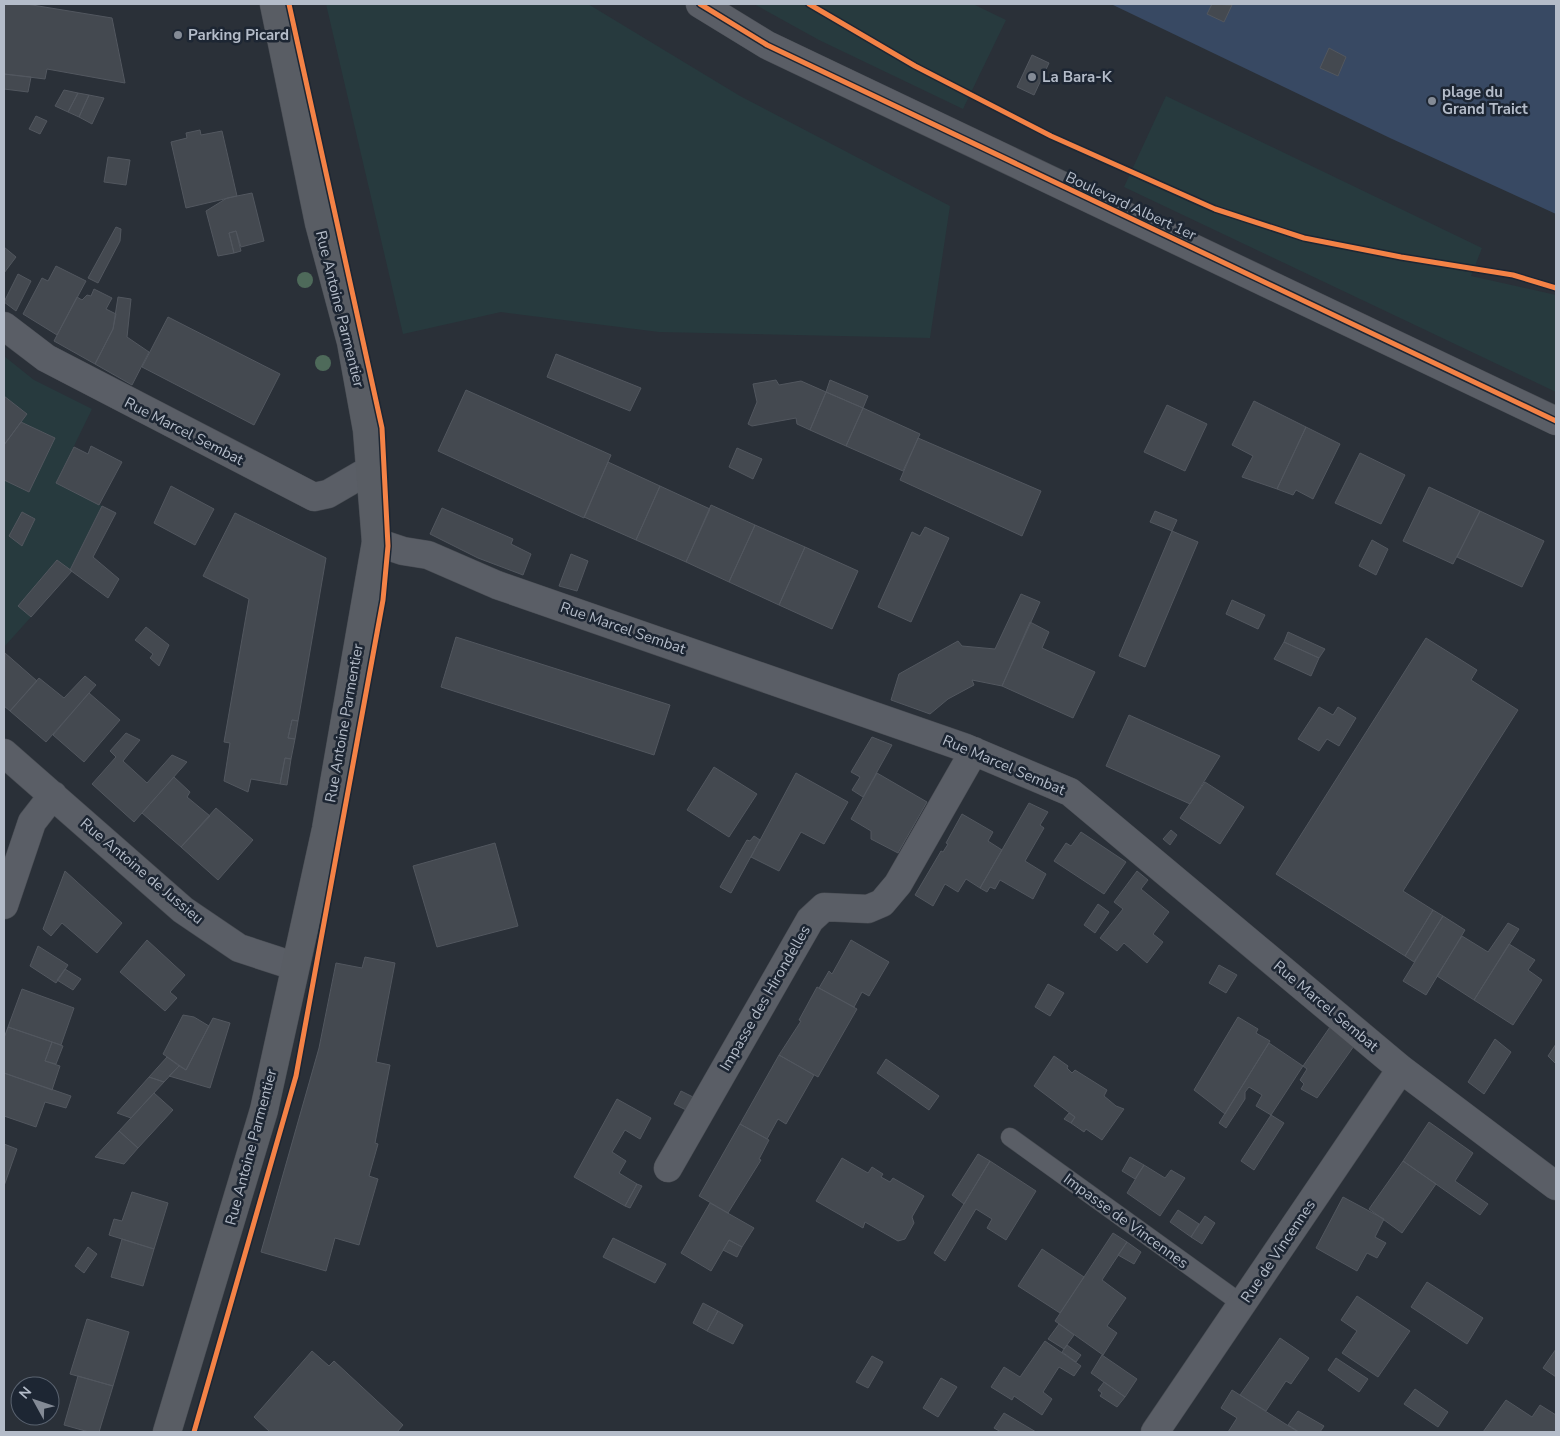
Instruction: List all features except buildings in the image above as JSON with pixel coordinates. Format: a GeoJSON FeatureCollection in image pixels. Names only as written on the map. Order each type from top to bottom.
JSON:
{"type":"FeatureCollection","features":[{"type":"Feature","properties":{"kind":"main road","name":"Rue Antoine Parmentier"},"geometry":{"type":"LineString","coordinates":[[167,1432],[264,1110],[294,966],[326,829],[376,542],[367,430],[351,342],[319,223],[274,4]]}},
{"type":"Feature","properties":{"kind":"street","name":"Boulevard Albert 1er"},"geometry":{"type":"LineString","coordinates":[[700,4],[767,45],[1556,421]]}},
{"type":"Feature","properties":{"kind":"street","name":"Rue Marcel Sembat"},"geometry":{"type":"LineString","coordinates":[[4,326],[46,358],[314,497],[328,494],[371,468]]}},
{"type":"Feature","properties":{"kind":"street","name":"Rue Marcel Sembat"},"geometry":{"type":"LineString","coordinates":[[376,542],[403,551],[428,555],[497,585],[974,751],[1070,792],[1401,1069],[1556,1186]]}},
{"type":"Feature","properties":{"kind":"street","name":"Impasse des Hirondelles"},"geometry":{"type":"LineString","coordinates":[[668,1168],[810,920],[824,907],[868,909],[882,903],[898,884],[974,751]]}},
{"type":"Feature","properties":{"kind":"street","name":"Rue Antoine de Jussieu"},"geometry":{"type":"LineString","coordinates":[[4,753],[183,910],[239,948],[294,966]]}},
{"type":"Feature","properties":{"kind":"street"},"geometry":{"type":"LineString","coordinates":[[4,905],[32,822],[52,795]]}},
{"type":"Feature","properties":{"kind":"street","name":"Rue de Vincennes"},"geometry":{"type":"LineString","coordinates":[[1155,1432],[1401,1069]]}},
{"type":"Feature","properties":{"kind":"lane","name":"Impasse de Vincennes"},"geometry":{"type":"LineString","coordinates":[[1010,1137],[1242,1304]]}},
{"type":"Feature","properties":{"kind":"green space"},"geometry":{"type":"Polygon","coordinates":[[[326,4],[588,4],[740,96],[950,206],[930,338],[659,332],[501,312],[403,334],[326,4]]]}},
{"type":"Feature","properties":{"kind":"green space"},"geometry":{"type":"Polygon","coordinates":[[[754,4],[973,4],[1006,20],[963,109],[819,40],[754,4]]]}},
{"type":"Feature","properties":{"kind":"green space"},"geometry":{"type":"Polygon","coordinates":[[[1166,96],[1482,248],[1471,276],[1556,295],[1556,392],[1124,187],[1166,96]]]}},
{"type":"Feature","properties":{"kind":"green space"},"geometry":{"type":"Polygon","coordinates":[[[4,356],[34,380],[92,409],[56,483],[102,506],[70,570],[57,560],[18,606],[31,617],[4,647],[4,480],[29,492],[55,438],[21,422],[27,414],[4,396],[4,356]],[[22,512],[9,536],[22,546],[35,519],[22,512]]]}},
{"type":"Feature","properties":{"kind":"water"},"geometry":{"type":"Polygon","coordinates":[[[1111,4],[1556,4],[1556,214],[1390,138],[1111,4]]]}},
{"type":"Feature","properties":{"kind":"cycle path"},"geometry":{"type":"LineString","coordinates":[[194,1432],[296,1076],[383,600],[388,546],[382,428],[289,4]]}},
{"type":"Feature","properties":{"kind":"cycle path"},"geometry":{"type":"LineString","coordinates":[[700,4],[767,45],[1556,421]]}},
{"type":"Feature","properties":{"kind":"cycle path"},"geometry":{"type":"LineString","coordinates":[[809,4],[915,66],[1051,136],[1215,209],[1304,238],[1401,257],[1513,275],[1556,288]]}},
{"type":"Feature","properties":{"kind":"place","name":"Parking Picard"},"geometry":{"type":"Point","coordinates":[178,35]}},
{"type":"Feature","properties":{"kind":"place","name":"La Bara-K"},"geometry":{"type":"Point","coordinates":[1032,77]}},
{"type":"Feature","properties":{"kind":"place","name":"plage du Grand Traict"},"geometry":{"type":"Point","coordinates":[1432,101]}}]}
